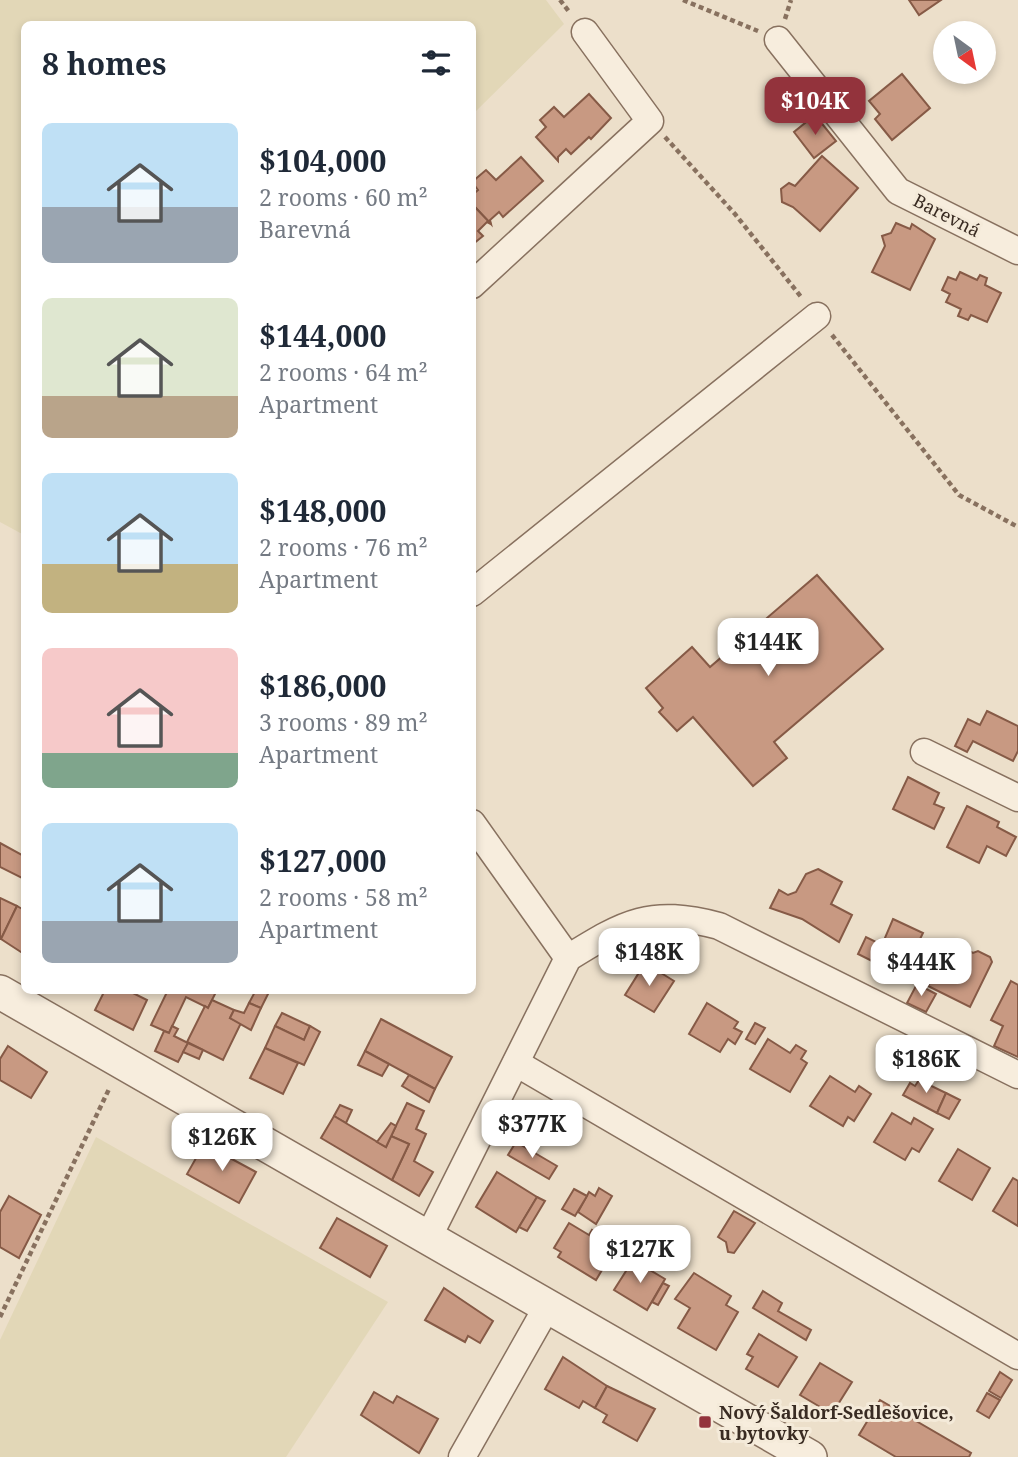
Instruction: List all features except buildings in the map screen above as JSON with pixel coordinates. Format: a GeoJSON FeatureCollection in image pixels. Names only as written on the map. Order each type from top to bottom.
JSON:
{"type":"FeatureCollection","features":[{"type":"Feature","properties":{"kind":"street"},"geometry":{"type":"LineString","coordinates":[[476,281],[650,121],[584,32]]}},
{"type":"Feature","properties":{"kind":"street","name":"Barevná"},"geometry":{"type":"LineString","coordinates":[[778,40],[898,191],[1018,251]]}},
{"type":"Feature","properties":{"kind":"street"},"geometry":{"type":"LineString","coordinates":[[476,590],[817,316]]}},
{"type":"Feature","properties":{"kind":"street"},"geometry":{"type":"LineString","coordinates":[[924,752],[1018,798]]}},
{"type":"Feature","properties":{"kind":"street"},"geometry":{"type":"LineString","coordinates":[[476,829],[568,958]]}},
{"type":"Feature","properties":{"kind":"street"},"geometry":{"type":"LineString","coordinates":[[428,1238],[568,958],[607,934],[636,921],[658,917],[697,920],[719,926],[1018,1075]]}},
{"type":"Feature","properties":{"kind":"street"},"geometry":{"type":"LineString","coordinates":[[0,992],[810,1457]]}},
{"type":"Feature","properties":{"kind":"street"},"geometry":{"type":"LineString","coordinates":[[516,1063],[1018,1356]]}},
{"type":"Feature","properties":{"kind":"street"},"geometry":{"type":"LineString","coordinates":[[462,1457],[547,1307]]}},
{"type":"Feature","properties":{"kind":"path"},"geometry":{"type":"LineString","coordinates":[[561,2],[569,0]]}},
{"type":"Feature","properties":{"kind":"path"},"geometry":{"type":"LineString","coordinates":[[683,0],[778,40],[791,0]]}},
{"type":"Feature","properties":{"kind":"path"},"geometry":{"type":"LineString","coordinates":[[0,1317],[121,1061]]}},
{"type":"Feature","properties":{"kind":"shaded area"},"geometry":{"type":"Polygon","coordinates":[[[0,0],[546,0],[564,24],[476,111],[476,21],[21,21],[21,533],[0,522],[0,0]]]}},
{"type":"Feature","properties":{"kind":"shaded area"},"geometry":{"type":"Polygon","coordinates":[[[96,1137],[388,1302],[286,1457],[0,1457],[0,1340],[96,1137]]]}},
{"type":"Feature","properties":{"kind":"place","name":"Nový Šaldorf-Sedlešovice, u bytovky"},"geometry":{"type":"Point","coordinates":[705,1422]}}]}
